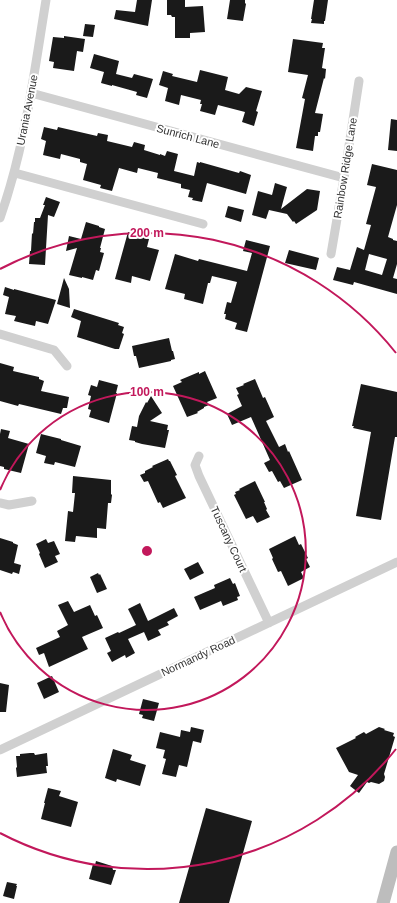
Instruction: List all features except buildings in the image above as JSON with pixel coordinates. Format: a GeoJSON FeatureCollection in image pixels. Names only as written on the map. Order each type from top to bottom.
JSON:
{"type":"FeatureCollection","features":[{"type":"Feature","properties":{"kind":"main road"},"geometry":{"type":"LineString","coordinates":[[383,903],[397,852]]}},
{"type":"Feature","properties":{"kind":"street","name":"Urania Avenue"},"geometry":{"type":"LineString","coordinates":[[0,218],[15,173],[31,93],[46,0]]}},
{"type":"Feature","properties":{"kind":"street","name":"Rainbow Ridge Lane"},"geometry":{"type":"LineString","coordinates":[[331,254],[359,81]]}},
{"type":"Feature","properties":{"kind":"street","name":"Sunrich Lane"},"geometry":{"type":"LineString","coordinates":[[31,93],[344,178]]}},
{"type":"Feature","properties":{"kind":"street"},"geometry":{"type":"LineString","coordinates":[[15,173],[202,224]]}},
{"type":"Feature","properties":{"kind":"street"},"geometry":{"type":"LineString","coordinates":[[0,334],[54,350],[67,366]]}},
{"type":"Feature","properties":{"kind":"street","name":"Tuscany Court"},"geometry":{"type":"LineString","coordinates":[[200,456],[195,465],[199,476],[269,623]]}},
{"type":"Feature","properties":{"kind":"street"},"geometry":{"type":"LineString","coordinates":[[0,503],[10,505],[32,501]]}},
{"type":"Feature","properties":{"kind":"street","name":"Normandy Road"},"geometry":{"type":"LineString","coordinates":[[0,750],[397,562]]}}]}
